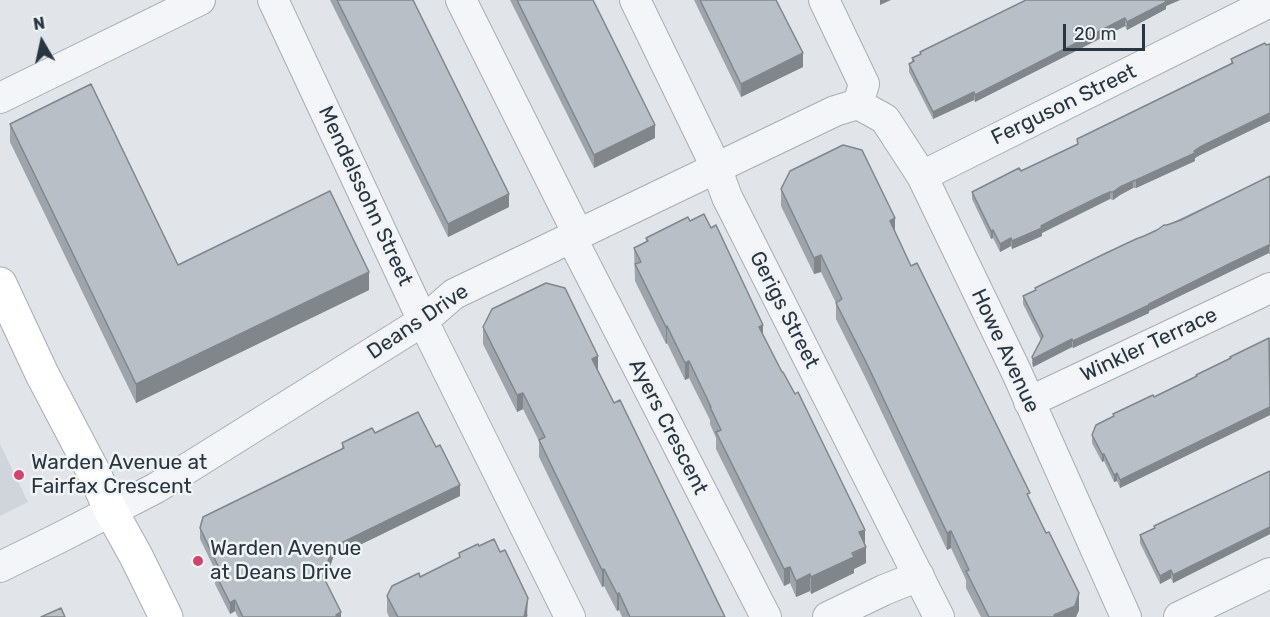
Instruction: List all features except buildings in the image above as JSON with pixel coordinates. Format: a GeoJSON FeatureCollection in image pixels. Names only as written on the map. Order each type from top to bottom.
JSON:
{"type":"FeatureCollection","features":[{"type":"Feature","properties":{"kind":"main road"},"geometry":{"type":"LineString","coordinates":[[0,284],[42,374],[166,617]]}},
{"type":"Feature","properties":{"kind":"street"},"geometry":{"type":"LineString","coordinates":[[0,98],[200,0]]}},
{"type":"Feature","properties":{"kind":"street","name":"Mendelssohn Street"},"geometry":{"type":"LineString","coordinates":[[273,0],[423,321],[570,617]]}},
{"type":"Feature","properties":{"kind":"street","name":"Ayers Crescent"},"geometry":{"type":"LineString","coordinates":[[461,0],[575,236],[766,617]]}},
{"type":"Feature","properties":{"kind":"street","name":"Gerigs Street"},"geometry":{"type":"LineString","coordinates":[[635,0],[716,167],[728,197],[939,617]]}},
{"type":"Feature","properties":{"kind":"street"},"geometry":{"type":"LineString","coordinates":[[824,0],[864,84],[846,107]]}},
{"type":"Feature","properties":{"kind":"street","name":"Ferguson Street"},"geometry":{"type":"LineString","coordinates":[[922,176],[1270,2]]}},
{"type":"Feature","properties":{"kind":"street","name":"Deans Drive"},"geometry":{"type":"LineString","coordinates":[[0,567],[156,488],[423,321],[454,294],[716,167],[846,107]]}},
{"type":"Feature","properties":{"kind":"street","name":"Howe Avenue"},"geometry":{"type":"LineString","coordinates":[[846,107],[885,119],[922,176],[1016,371],[1126,617]]}},
{"type":"Feature","properties":{"kind":"street","name":"Winkler Terrace"},"geometry":{"type":"LineString","coordinates":[[1029,402],[1270,288]]}},
{"type":"Feature","properties":{"kind":"street"},"geometry":{"type":"LineString","coordinates":[[1179,617],[1270,573]]}},
{"type":"Feature","properties":{"kind":"street"},"geometry":{"type":"LineString","coordinates":[[828,617],[918,576]]}},
{"type":"Feature","properties":{"kind":"shaded area"},"geometry":{"type":"Polygon","coordinates":[[[0,444],[28,502],[0,516],[0,444]]]}},
{"type":"Feature","properties":{"kind":"place","name":"Warden Avenue at Fairfax Crescent"},"geometry":{"type":"Point","coordinates":[19,475]}},
{"type":"Feature","properties":{"kind":"place","name":"Warden Avenue at Deans Drive"},"geometry":{"type":"Point","coordinates":[198,561]}}]}
